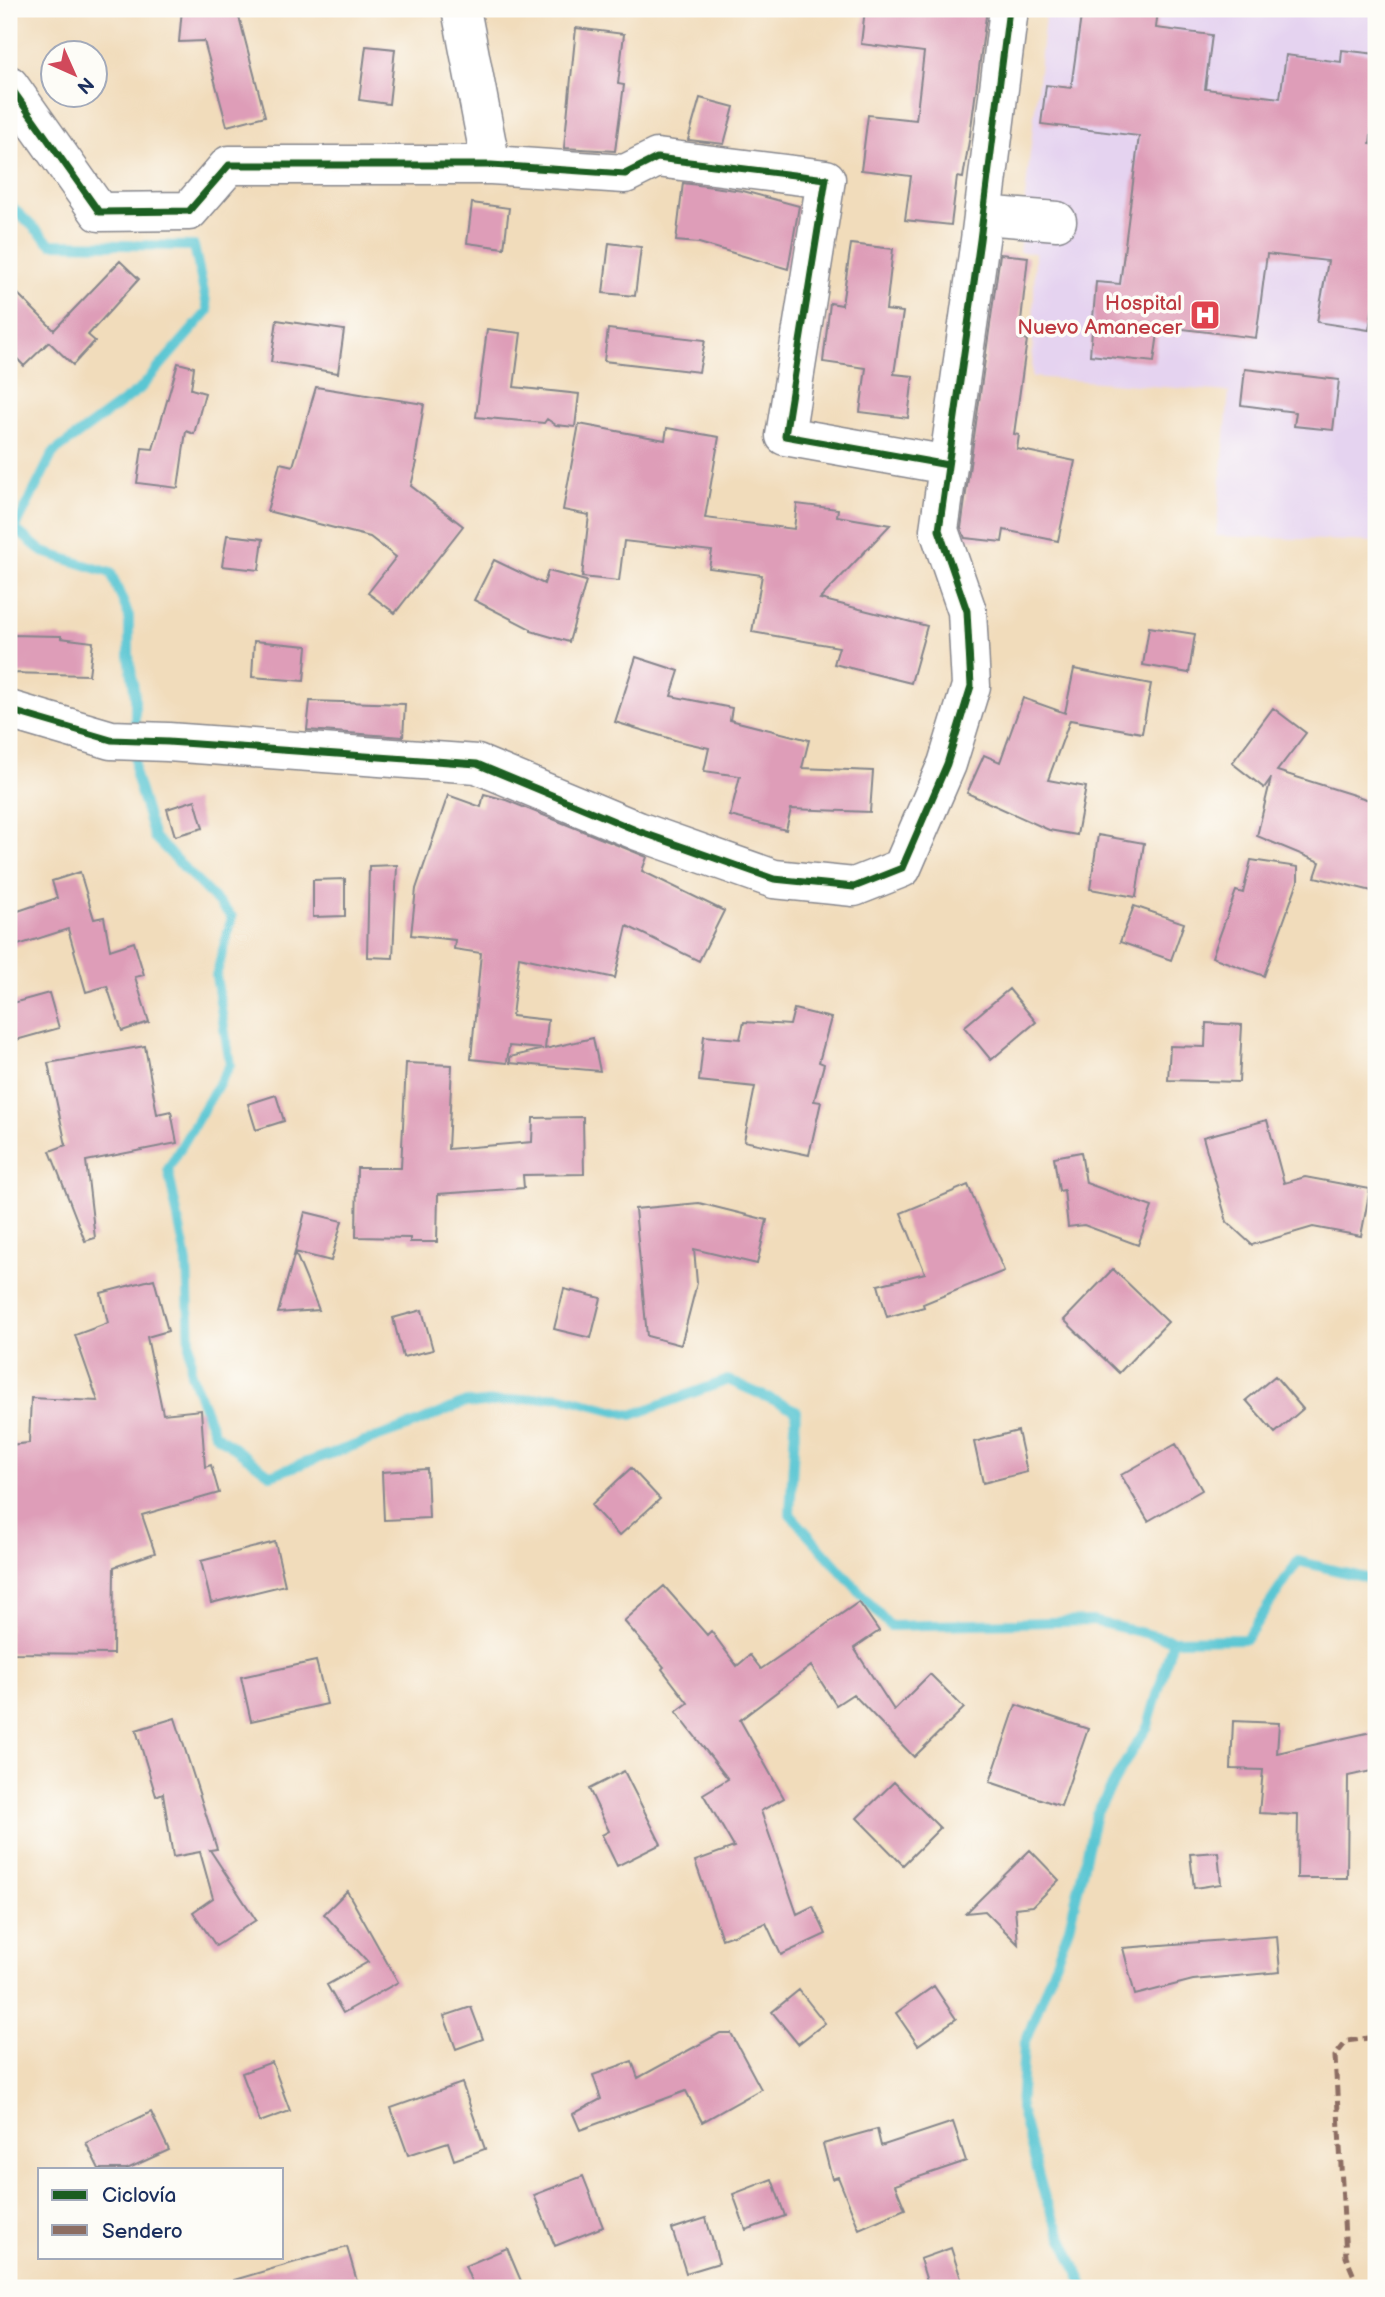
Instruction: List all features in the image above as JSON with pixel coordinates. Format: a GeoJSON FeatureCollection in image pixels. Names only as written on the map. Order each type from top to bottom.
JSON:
{"type":"FeatureCollection","features":[{"type":"Feature","properties":{"kind":"street"},"geometry":{"type":"LineString","coordinates":[[461,9],[491,165]]}},
{"type":"Feature","properties":{"kind":"street"},"geometry":{"type":"LineString","coordinates":[[9,710],[111,740],[477,764],[638,831],[774,879],[854,887],[902,868],[947,764],[971,686],[967,611],[939,530],[1009,9]]}},
{"type":"Feature","properties":{"kind":"street"},"geometry":{"type":"LineString","coordinates":[[9,85],[99,212],[189,211],[229,165],[491,165],[625,174],[657,158],[826,179],[785,436],[948,465]]}},
{"type":"Feature","properties":{"kind":"street"},"geometry":{"type":"LineString","coordinates":[[983,215],[1057,221]]}},
{"type":"Feature","properties":{"kind":"shaded area","name":"Hospital Nuevo Amanecer"},"geometry":{"type":"Polygon","coordinates":[[[1046,9],[1376,9],[1376,542],[1216,536],[1229,392],[1032,377],[1035,253],[1019,252],[1046,9]]]}},
{"type":"Feature","properties":{"kind":"building"},"geometry":{"type":"Polygon","coordinates":[[[182,9],[237,9],[265,116],[227,126],[204,41],[179,42],[182,9]]]}},
{"type":"Feature","properties":{"kind":"building"},"geometry":{"type":"Polygon","coordinates":[[[865,9],[935,14],[936,9],[987,9],[963,178],[957,177],[951,225],[905,220],[911,176],[861,170],[868,115],[916,120],[924,52],[861,44],[865,9]]]}},
{"type":"Feature","properties":{"kind":"building"},"geometry":{"type":"Polygon","coordinates":[[[1082,9],[1158,9],[1156,28],[1212,35],[1205,89],[1280,98],[1286,55],[1341,62],[1342,50],[1376,54],[1376,93],[1370,144],[1376,145],[1376,287],[1369,330],[1317,322],[1328,261],[1267,254],[1256,338],[1159,326],[1154,362],[1090,355],[1096,282],[1120,284],[1139,136],[1041,124],[1046,85],[1071,88],[1082,9]]]}},
{"type":"Feature","properties":{"kind":"building"},"geometry":{"type":"Polygon","coordinates":[[[576,28],[624,34],[618,84],[624,85],[615,151],[564,148],[576,28]]]}},
{"type":"Feature","properties":{"kind":"building"},"geometry":{"type":"Polygon","coordinates":[[[366,46],[395,49],[389,104],[359,100],[366,46]]]}},
{"type":"Feature","properties":{"kind":"building"},"geometry":{"type":"Polygon","coordinates":[[[700,98],[734,107],[724,144],[688,140],[700,98]]]}},
{"type":"Feature","properties":{"kind":"building"},"geometry":{"type":"Polygon","coordinates":[[[683,183],[743,191],[799,206],[788,269],[699,243],[676,241],[683,183]]]}},
{"type":"Feature","properties":{"kind":"building"},"geometry":{"type":"Polygon","coordinates":[[[472,203],[509,208],[504,248],[467,243],[472,203]]]}},
{"type":"Feature","properties":{"kind":"building"},"geometry":{"type":"Polygon","coordinates":[[[609,243],[641,247],[635,296],[603,293],[609,243]]]}},
{"type":"Feature","properties":{"kind":"building"},"geometry":{"type":"Polygon","coordinates":[[[851,244],[893,249],[886,310],[903,312],[894,374],[913,376],[908,418],[860,412],[866,368],[823,362],[830,303],[842,305],[851,244]]]}},
{"type":"Feature","properties":{"kind":"building"},"geometry":{"type":"Polygon","coordinates":[[[1000,254],[1028,257],[1019,339],[1027,340],[1014,434],[1019,435],[1017,449],[1075,461],[1058,541],[1004,530],[1002,542],[965,538],[961,528],[1000,254]]]}},
{"type":"Feature","properties":{"kind":"building"},"geometry":{"type":"Polygon","coordinates":[[[120,261],[139,279],[88,335],[95,341],[73,365],[49,342],[24,366],[9,350],[9,285],[54,330],[120,261]]]}},
{"type":"Feature","properties":{"kind":"building"},"geometry":{"type":"Polygon","coordinates":[[[277,320],[344,330],[338,373],[271,362],[277,320]]]}},
{"type":"Feature","properties":{"kind":"building"},"geometry":{"type":"Polygon","coordinates":[[[487,329],[521,333],[514,387],[579,394],[575,427],[556,425],[547,419],[544,423],[476,417],[487,329]]]}},
{"type":"Feature","properties":{"kind":"building"},"geometry":{"type":"Polygon","coordinates":[[[608,329],[705,340],[699,372],[604,361],[608,329]]]}},
{"type":"Feature","properties":{"kind":"building"},"geometry":{"type":"Polygon","coordinates":[[[178,363],[194,367],[191,389],[205,393],[194,434],[186,431],[178,488],[137,483],[142,448],[153,449],[178,363]]]}},
{"type":"Feature","properties":{"kind":"building"},"geometry":{"type":"Polygon","coordinates":[[[1245,369],[1339,380],[1333,430],[1294,426],[1296,412],[1241,405],[1245,369]]]}},
{"type":"Feature","properties":{"kind":"building"},"geometry":{"type":"Polygon","coordinates":[[[316,387],[424,404],[415,461],[417,462],[411,486],[463,526],[395,613],[368,593],[396,557],[370,537],[267,511],[280,463],[293,466],[316,387]]]}},
{"type":"Feature","properties":{"kind":"building"},"geometry":{"type":"Polygon","coordinates":[[[579,424],[665,440],[667,428],[719,437],[705,518],[794,529],[797,504],[838,509],[837,516],[890,525],[820,599],[927,626],[911,683],[834,664],[839,647],[752,632],[762,575],[709,568],[712,551],[624,541],[619,581],[582,577],[589,515],[563,510],[579,424]]]}},
{"type":"Feature","properties":{"kind":"building"},"geometry":{"type":"Polygon","coordinates":[[[227,535],[263,539],[259,570],[222,566],[227,535]]]}},
{"type":"Feature","properties":{"kind":"building"},"geometry":{"type":"Polygon","coordinates":[[[494,560],[544,584],[548,571],[586,581],[569,642],[531,631],[474,600],[494,560]]]}},
{"type":"Feature","properties":{"kind":"building"},"geometry":{"type":"Polygon","coordinates":[[[1149,627],[1195,634],[1189,673],[1143,665],[1149,627]]]}},
{"type":"Feature","properties":{"kind":"building"},"geometry":{"type":"Polygon","coordinates":[[[9,635],[61,636],[93,642],[89,675],[9,673],[9,635]]]}},
{"type":"Feature","properties":{"kind":"building"},"geometry":{"type":"Polygon","coordinates":[[[254,641],[307,646],[304,681],[252,677],[254,641]]]}},
{"type":"Feature","properties":{"kind":"building"},"geometry":{"type":"Polygon","coordinates":[[[636,657],[679,671],[671,696],[732,708],[730,720],[809,740],[802,768],[873,771],[870,812],[791,809],[786,830],[730,816],[740,776],[704,771],[709,748],[615,722],[636,657]]]}},
{"type":"Feature","properties":{"kind":"building"},"geometry":{"type":"Polygon","coordinates":[[[1074,669],[1151,684],[1142,733],[1070,720],[1048,780],[1086,787],[1077,835],[1049,830],[967,793],[984,755],[1000,762],[1023,698],[1065,713],[1074,669]]]}},
{"type":"Feature","properties":{"kind":"building"},"geometry":{"type":"Polygon","coordinates":[[[310,701],[405,704],[403,737],[307,730],[310,701]]]}},
{"type":"Feature","properties":{"kind":"building"},"geometry":{"type":"Polygon","coordinates":[[[1273,708],[1306,733],[1277,771],[1376,802],[1376,892],[1315,877],[1320,862],[1257,836],[1271,778],[1264,788],[1232,763],[1273,708]]]}},
{"type":"Feature","properties":{"kind":"building"},"geometry":{"type":"Polygon","coordinates":[[[484,794],[506,800],[647,857],[642,871],[724,911],[699,961],[627,926],[615,978],[519,957],[512,1016],[548,1020],[545,1049],[593,1038],[600,1071],[510,1063],[510,1057],[543,1049],[509,1046],[507,1063],[471,1059],[481,953],[454,949],[455,940],[411,935],[416,889],[448,795],[481,807],[484,794]]]}},
{"type":"Feature","properties":{"kind":"building"},"geometry":{"type":"Polygon","coordinates":[[[195,800],[203,828],[175,836],[167,809],[195,800]]]}},
{"type":"Feature","properties":{"kind":"building"},"geometry":{"type":"Polygon","coordinates":[[[1098,835],[1144,843],[1136,897],[1090,889],[1098,835]]]}},
{"type":"Feature","properties":{"kind":"building"},"geometry":{"type":"Polygon","coordinates":[[[1251,860],[1298,867],[1298,881],[1264,976],[1212,957],[1236,891],[1243,893],[1251,860]]]}},
{"type":"Feature","properties":{"kind":"building"},"geometry":{"type":"Polygon","coordinates":[[[397,865],[393,958],[367,957],[369,866],[397,865]]]}},
{"type":"Feature","properties":{"kind":"building"},"geometry":{"type":"Polygon","coordinates":[[[80,872],[94,919],[104,917],[110,950],[134,942],[144,975],[135,977],[149,1022],[122,1031],[107,986],[86,992],[68,929],[9,948],[9,914],[57,898],[52,881],[80,872]]]}},
{"type":"Feature","properties":{"kind":"building"},"geometry":{"type":"Polygon","coordinates":[[[345,879],[345,916],[313,917],[313,880],[345,879]]]}},
{"type":"Feature","properties":{"kind":"building"},"geometry":{"type":"Polygon","coordinates":[[[1134,906],[1184,923],[1171,960],[1120,942],[1134,906]]]}},
{"type":"Feature","properties":{"kind":"building"},"geometry":{"type":"Polygon","coordinates":[[[1009,989],[1036,1022],[991,1060],[964,1027],[1009,989]]]}},
{"type":"Feature","properties":{"kind":"building"},"geometry":{"type":"Polygon","coordinates":[[[49,993],[59,1028],[9,1042],[9,1004],[49,993]]]}},
{"type":"Feature","properties":{"kind":"building"},"geometry":{"type":"Polygon","coordinates":[[[794,1009],[831,1018],[819,1062],[824,1064],[814,1101],[821,1102],[809,1155],[744,1141],[755,1087],[699,1081],[704,1036],[740,1039],[744,1022],[790,1025],[794,1009]]]}},
{"type":"Feature","properties":{"kind":"building"},"geometry":{"type":"Polygon","coordinates":[[[1206,1023],[1242,1025],[1239,1082],[1168,1080],[1170,1046],[1205,1047],[1206,1023]]]}},
{"type":"Feature","properties":{"kind":"building"},"geometry":{"type":"Polygon","coordinates":[[[145,1046],[157,1114],[171,1111],[177,1143],[86,1161],[95,1238],[85,1241],[50,1151],[66,1145],[48,1063],[145,1046]]]}},
{"type":"Feature","properties":{"kind":"building"},"geometry":{"type":"Polygon","coordinates":[[[406,1063],[452,1065],[448,1149],[532,1142],[533,1118],[583,1117],[584,1174],[523,1175],[524,1188],[438,1194],[437,1242],[410,1242],[410,1238],[356,1237],[357,1168],[401,1168],[406,1063]]]}},
{"type":"Feature","properties":{"kind":"building"},"geometry":{"type":"Polygon","coordinates":[[[276,1095],[284,1121],[256,1130],[248,1104],[276,1095]]]}},
{"type":"Feature","properties":{"kind":"building"},"geometry":{"type":"Polygon","coordinates":[[[1267,1120],[1284,1183],[1305,1177],[1370,1189],[1361,1236],[1313,1227],[1252,1245],[1227,1222],[1203,1137],[1267,1120]]]}},
{"type":"Feature","properties":{"kind":"building"},"geometry":{"type":"Polygon","coordinates":[[[1081,1152],[1086,1183],[1152,1207],[1138,1245],[1084,1225],[1068,1227],[1064,1190],[1059,1191],[1054,1157],[1081,1152]]]}},
{"type":"Feature","properties":{"kind":"building"},"geometry":{"type":"Polygon","coordinates":[[[968,1185],[1004,1271],[923,1304],[924,1307],[887,1317],[878,1285],[925,1273],[901,1213],[968,1185]]]}},
{"type":"Feature","properties":{"kind":"building"},"geometry":{"type":"Polygon","coordinates":[[[699,1203],[767,1220],[757,1264],[694,1249],[697,1283],[681,1345],[647,1336],[635,1209],[699,1203]]]}},
{"type":"Feature","properties":{"kind":"building"},"geometry":{"type":"Polygon","coordinates":[[[305,1212],[342,1221],[331,1261],[295,1252],[305,1212]]]}},
{"type":"Feature","properties":{"kind":"building"},"geometry":{"type":"Polygon","coordinates":[[[295,1252],[319,1310],[278,1313],[295,1252]]]}},
{"type":"Feature","properties":{"kind":"building"},"geometry":{"type":"Polygon","coordinates":[[[1113,1269],[1168,1322],[1119,1373],[1064,1320],[1113,1269]]]}},
{"type":"Feature","properties":{"kind":"building"},"geometry":{"type":"Polygon","coordinates":[[[154,1279],[168,1331],[147,1337],[163,1414],[201,1410],[205,1467],[211,1465],[219,1493],[142,1515],[155,1553],[114,1567],[113,1654],[9,1653],[9,1445],[29,1443],[31,1398],[98,1401],[75,1335],[108,1323],[101,1293],[154,1279]]]}},
{"type":"Feature","properties":{"kind":"building"},"geometry":{"type":"Polygon","coordinates":[[[564,1289],[601,1298],[591,1338],[554,1329],[564,1289]]]}},
{"type":"Feature","properties":{"kind":"building"},"geometry":{"type":"Polygon","coordinates":[[[422,1310],[433,1350],[403,1357],[393,1318],[422,1310]]]}},
{"type":"Feature","properties":{"kind":"building"},"geometry":{"type":"Polygon","coordinates":[[[1275,1376],[1303,1409],[1275,1433],[1246,1400],[1275,1376]]]}},
{"type":"Feature","properties":{"kind":"building"},"geometry":{"type":"Polygon","coordinates":[[[1018,1431],[1027,1472],[983,1483],[974,1442],[1018,1431]]]}},
{"type":"Feature","properties":{"kind":"building"},"geometry":{"type":"Polygon","coordinates":[[[1176,1444],[1202,1490],[1148,1521],[1121,1475],[1176,1444]]]}},
{"type":"Feature","properties":{"kind":"building"},"geometry":{"type":"Polygon","coordinates":[[[631,1468],[660,1499],[619,1536],[591,1505],[631,1468]]]}},
{"type":"Feature","properties":{"kind":"building"},"geometry":{"type":"Polygon","coordinates":[[[427,1469],[429,1518],[384,1520],[382,1472],[427,1469]]]}},
{"type":"Feature","properties":{"kind":"building"},"geometry":{"type":"Polygon","coordinates":[[[275,1542],[285,1585],[211,1603],[201,1561],[275,1542]]]}},
{"type":"Feature","properties":{"kind":"building"},"geometry":{"type":"Polygon","coordinates":[[[664,1586],[707,1635],[711,1631],[737,1666],[750,1655],[761,1669],[859,1602],[879,1631],[854,1648],[894,1710],[930,1674],[964,1708],[914,1757],[853,1694],[836,1705],[811,1666],[740,1720],[784,1798],[761,1811],[797,1914],[813,1906],[826,1934],[781,1955],[766,1923],[722,1939],[695,1861],[734,1847],[703,1794],[728,1779],[676,1712],[688,1703],[662,1669],[664,1667],[624,1621],[664,1586]]]}},
{"type":"Feature","properties":{"kind":"building"},"geometry":{"type":"Polygon","coordinates":[[[316,1661],[327,1704],[251,1721],[241,1677],[316,1661]]]}},
{"type":"Feature","properties":{"kind":"building"},"geometry":{"type":"Polygon","coordinates":[[[1016,1705],[1088,1729],[1061,1806],[990,1782],[1016,1705]]]}},
{"type":"Feature","properties":{"kind":"building"},"geometry":{"type":"Polygon","coordinates":[[[175,1718],[217,1849],[210,1850],[256,1920],[216,1946],[193,1912],[213,1898],[200,1852],[173,1857],[163,1793],[156,1796],[136,1730],[175,1718]]]}},
{"type":"Feature","properties":{"kind":"building"},"geometry":{"type":"Polygon","coordinates":[[[1233,1721],[1279,1723],[1277,1753],[1376,1731],[1376,1770],[1348,1776],[1347,1878],[1297,1878],[1298,1815],[1259,1813],[1263,1770],[1231,1769],[1233,1721]]]}},
{"type":"Feature","properties":{"kind":"building"},"geometry":{"type":"Polygon","coordinates":[[[624,1771],[661,1844],[617,1866],[602,1835],[609,1831],[589,1789],[624,1771]]]}},
{"type":"Feature","properties":{"kind":"building"},"geometry":{"type":"Polygon","coordinates":[[[894,1782],[940,1828],[903,1865],[857,1818],[894,1782]]]}},
{"type":"Feature","properties":{"kind":"building"},"geometry":{"type":"Polygon","coordinates":[[[1030,1850],[1059,1880],[1033,1906],[1015,1908],[1018,1944],[985,1911],[966,1913],[1030,1850]]]}},
{"type":"Feature","properties":{"kind":"building"},"geometry":{"type":"Polygon","coordinates":[[[1218,1852],[1221,1884],[1194,1888],[1190,1854],[1218,1852]]]}},
{"type":"Feature","properties":{"kind":"building"},"geometry":{"type":"Polygon","coordinates":[[[347,1891],[398,1982],[343,2013],[327,1985],[368,1962],[324,1914],[347,1891]]]}},
{"type":"Feature","properties":{"kind":"building"},"geometry":{"type":"Polygon","coordinates":[[[1277,1936],[1280,1972],[1193,1980],[1135,1995],[1123,1948],[1277,1936]]]}},
{"type":"Feature","properties":{"kind":"building"},"geometry":{"type":"Polygon","coordinates":[[[934,1986],[956,2019],[918,2045],[896,2013],[934,1986]]]}},
{"type":"Feature","properties":{"kind":"building"},"geometry":{"type":"Polygon","coordinates":[[[799,1990],[825,2023],[798,2044],[772,2012],[799,1990]]]}},
{"type":"Feature","properties":{"kind":"building"},"geometry":{"type":"Polygon","coordinates":[[[471,2007],[483,2039],[456,2049],[444,2016],[471,2007]]]}},
{"type":"Feature","properties":{"kind":"building"},"geometry":{"type":"Polygon","coordinates":[[[720,2033],[731,2033],[761,2089],[702,2122],[686,2091],[580,2130],[573,2114],[601,2099],[593,2075],[632,2061],[638,2078],[720,2033]]]}},
{"type":"Feature","properties":{"kind":"building"},"geometry":{"type":"Polygon","coordinates":[[[272,2062],[290,2111],[260,2122],[242,2073],[272,2062]]]}},
{"type":"Feature","properties":{"kind":"building"},"geometry":{"type":"Polygon","coordinates":[[[462,2083],[485,2149],[454,2160],[448,2142],[408,2155],[391,2108],[462,2083]]]}},
{"type":"Feature","properties":{"kind":"building"},"geometry":{"type":"Polygon","coordinates":[[[151,2112],[169,2150],[129,2168],[98,2168],[86,2143],[151,2112]]]}},
{"type":"Feature","properties":{"kind":"building"},"geometry":{"type":"Polygon","coordinates":[[[953,2122],[966,2161],[895,2185],[905,2209],[859,2229],[838,2177],[832,2179],[823,2144],[877,2129],[881,2146],[953,2122]]]}},
{"type":"Feature","properties":{"kind":"building"},"geometry":{"type":"Polygon","coordinates":[[[583,2176],[603,2227],[555,2246],[534,2195],[583,2176]]]}},
{"type":"Feature","properties":{"kind":"building"},"geometry":{"type":"Polygon","coordinates":[[[772,2179],[785,2216],[746,2230],[733,2194],[772,2179]]]}},
{"type":"Feature","properties":{"kind":"building"},"geometry":{"type":"Polygon","coordinates":[[[706,2218],[719,2263],[686,2273],[672,2229],[706,2218]]]}},
{"type":"Feature","properties":{"kind":"building"},"geometry":{"type":"Polygon","coordinates":[[[347,2247],[359,2288],[235,2288],[234,2280],[347,2247]]]}},
{"type":"Feature","properties":{"kind":"building"},"geometry":{"type":"Polygon","coordinates":[[[507,2248],[524,2288],[474,2288],[465,2266],[507,2248]]]}},
{"type":"Feature","properties":{"kind":"building"},"geometry":{"type":"Polygon","coordinates":[[[951,2248],[964,2288],[929,2288],[920,2259],[951,2248]]]}},
{"type":"Feature","properties":{"kind":"waterway"},"geometry":{"type":"LineString","coordinates":[[9,204],[51,244],[194,246],[208,311],[140,389],[53,453],[15,529],[43,552],[111,573],[129,616],[129,656],[135,696],[135,775],[154,837],[232,917],[216,976],[230,1065],[168,1169],[187,1263],[191,1374],[214,1433],[271,1475],[412,1425],[466,1402],[474,1404],[559,1396],[632,1415],[728,1380],[796,1410],[790,1514],[890,1626],[1093,1621],[1173,1640],[1246,1639],[1298,1561],[1376,1583]]}},
{"type":"Feature","properties":{"kind":"waterway"},"geometry":{"type":"LineString","coordinates":[[1085,2288],[1045,2198],[1020,2108],[1024,2045],[1069,1927],[1096,1814],[1148,1726],[1173,1640]]}},
{"type":"Feature","properties":{"kind":"marked path"},"geometry":{"type":"LineString","coordinates":[[1359,2288],[1346,2257],[1335,2056],[1347,2041],[1376,2037]]}},
{"type":"Feature","properties":{"kind":"cycle path"},"geometry":{"type":"LineString","coordinates":[[9,710],[111,740],[477,764],[638,831],[774,879],[854,887],[902,868],[947,764],[971,686],[967,611],[939,530],[1009,9]]}},
{"type":"Feature","properties":{"kind":"cycle path"},"geometry":{"type":"LineString","coordinates":[[9,85],[99,212],[189,211],[229,165],[491,165],[625,174],[657,158],[826,179],[785,436],[948,465]]}},
{"type":"Feature","properties":{"kind":"place","name":"Hospital Nuevo Amanecer"},"geometry":{"type":"Point","coordinates":[1205,315]}}]}
